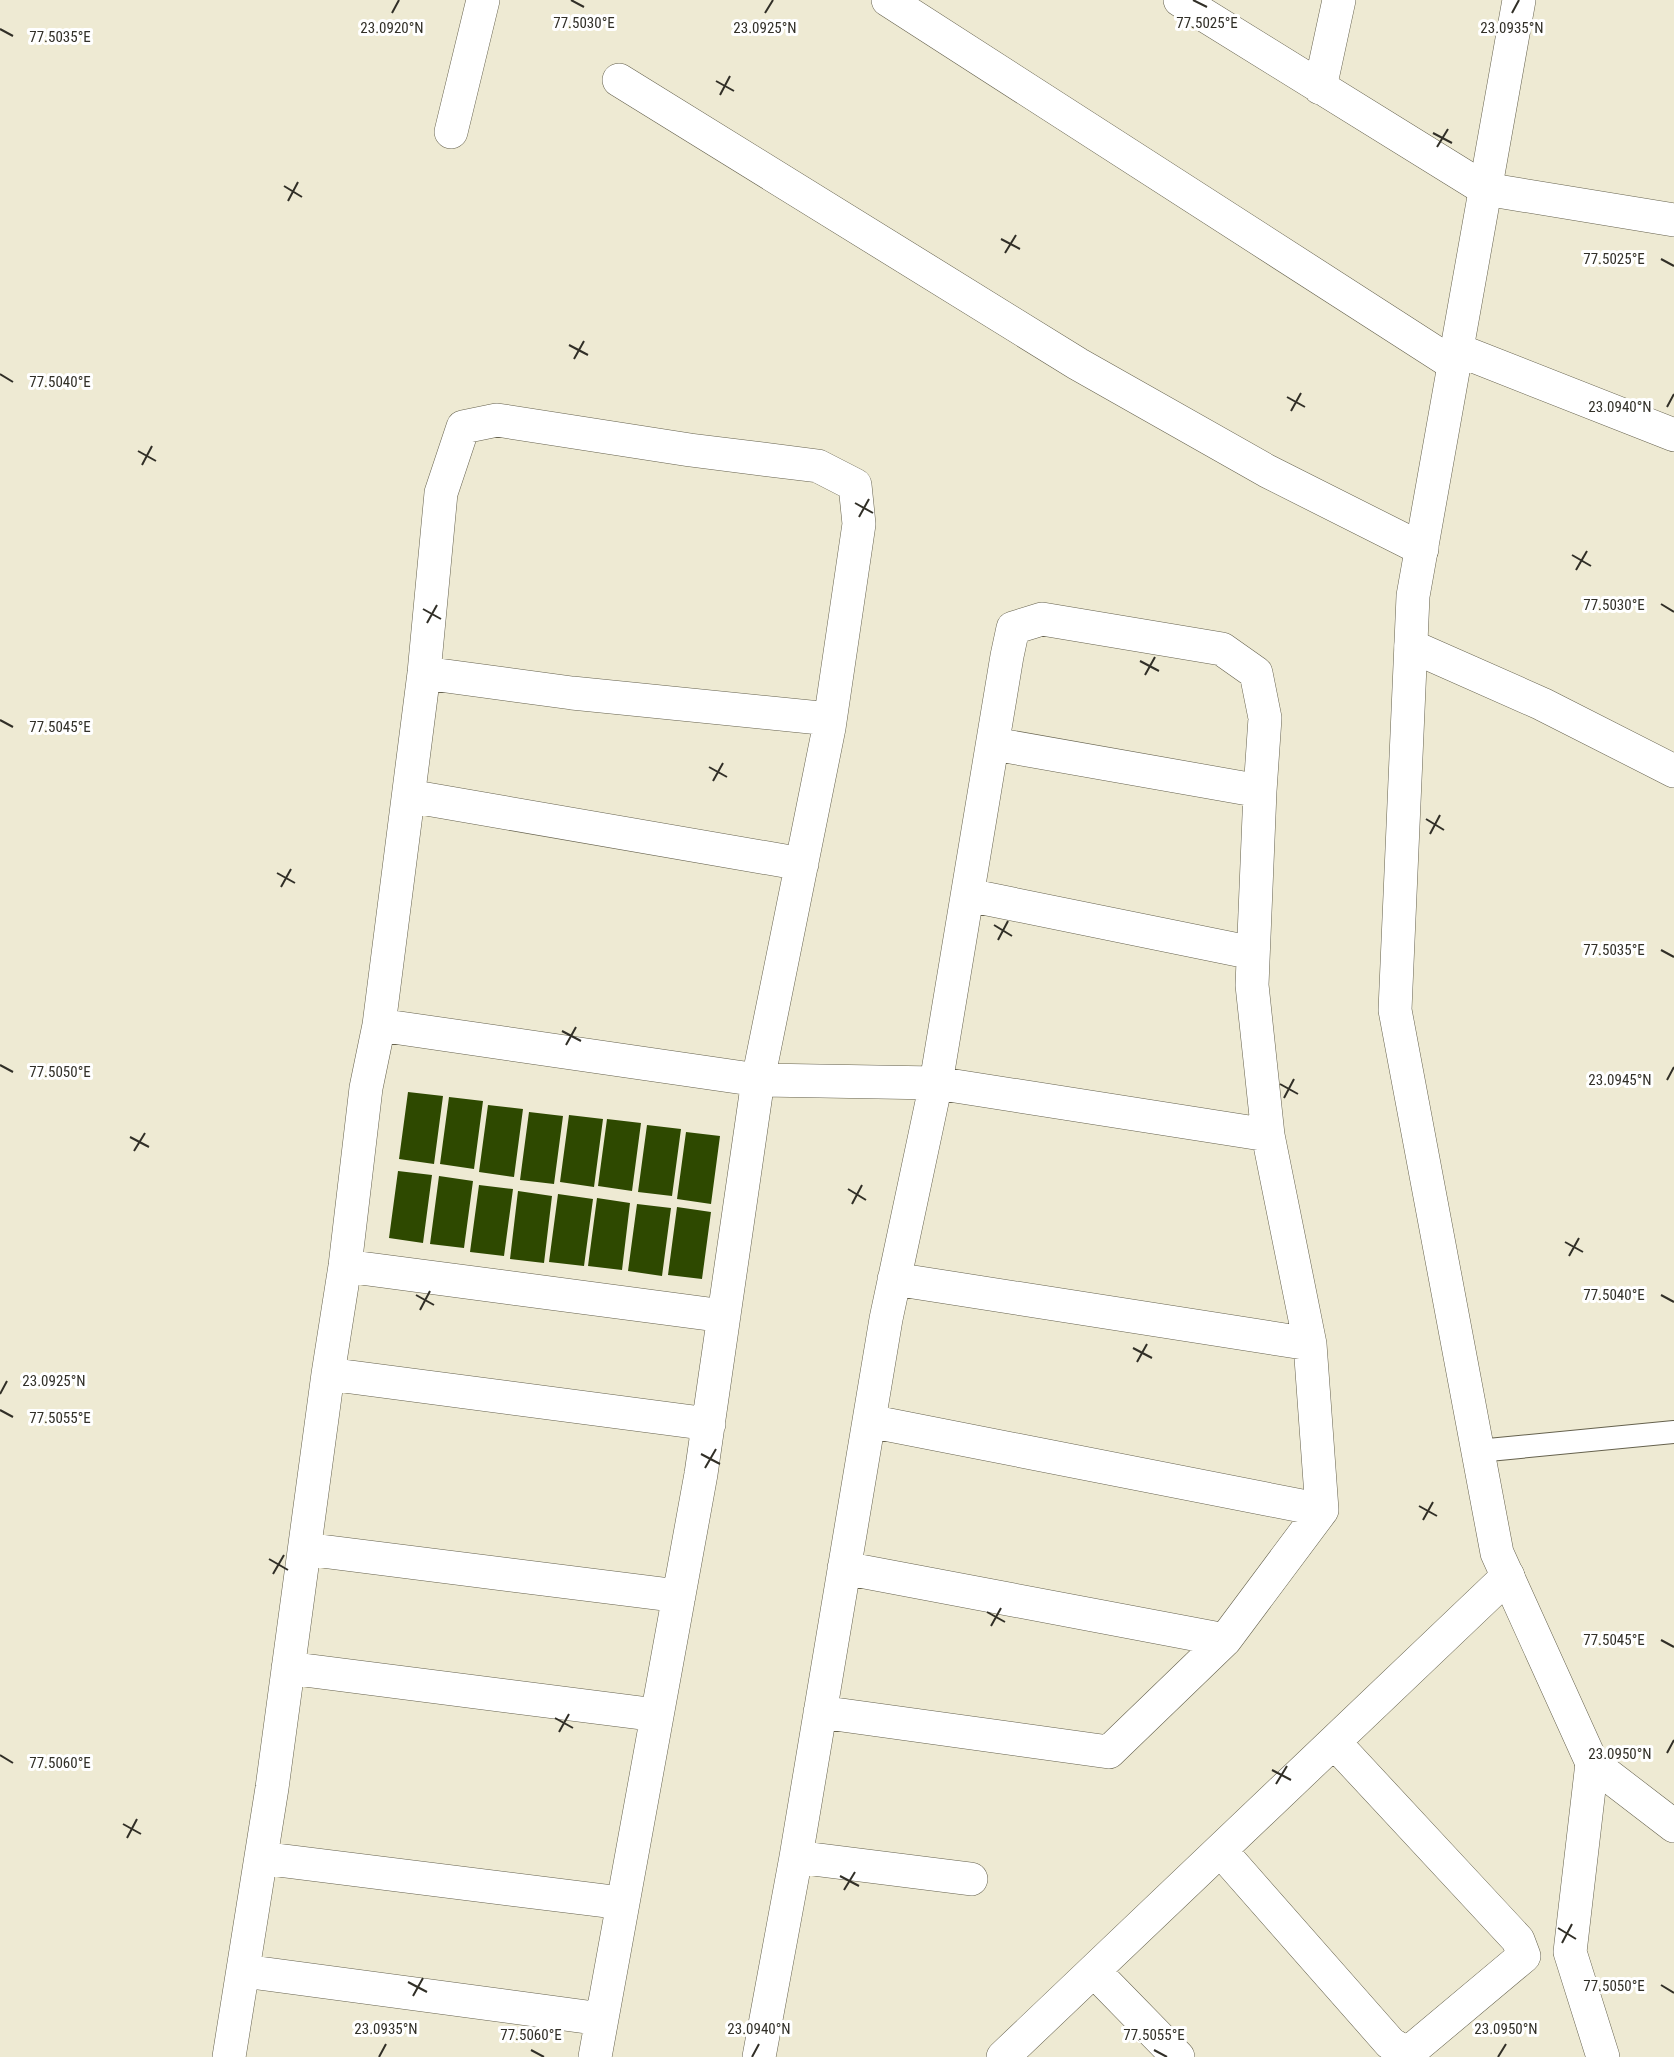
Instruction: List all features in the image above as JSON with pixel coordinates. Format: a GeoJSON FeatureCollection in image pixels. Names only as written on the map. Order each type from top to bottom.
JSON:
{"type":"FeatureCollection","features":[{"type":"Feature","properties":{"kind":"street"},"geometry":{"type":"LineString","coordinates":[[451,132],[483,0]]}},
{"type":"Feature","properties":{"kind":"street"},"geometry":{"type":"LineString","coordinates":[[888,0],[1457,358],[1674,435]]}},
{"type":"Feature","properties":{"kind":"street"},"geometry":{"type":"LineString","coordinates":[[1180,0],[1485,189],[1674,220]]}},
{"type":"Feature","properties":{"kind":"street"},"geometry":{"type":"LineString","coordinates":[[1320,88],[1339,0]]}},
{"type":"Feature","properties":{"kind":"street"},"geometry":{"type":"LineString","coordinates":[[1519,0],[1413,596],[1395,1010],[1497,1553],[1592,1763],[1674,1826]]}},
{"type":"Feature","properties":{"kind":"street"},"geometry":{"type":"LineString","coordinates":[[619,80],[1078,364],[1267,471],[1422,549]]}},
{"type":"Feature","properties":{"kind":"street"},"geometry":{"type":"LineString","coordinates":[[229,2057],[261,1858],[345,1266],[366,1088],[379,1025],[424,673],[441,493],[463,427],[497,420],[690,450],[818,466],[855,485],[859,524],[830,719],[758,1080],[708,1424],[595,2057]]}},
{"type":"Feature","properties":{"kind":"street"},"geometry":{"type":"LineString","coordinates":[[759,2057],[796,1857],[820,1712],[844,1568],[894,1279],[936,1083],[1013,628],[1042,619],[1222,648],[1256,673],[1265,718],[1252,985],[1268,1135],[1310,1344],[1322,1510],[1225,1640],[1108,1752],[820,1712]]}},
{"type":"Feature","properties":{"kind":"street"},"geometry":{"type":"LineString","coordinates":[[1411,646],[1542,704],[1674,771]]}},
{"type":"Feature","properties":{"kind":"street"},"geometry":{"type":"LineString","coordinates":[[424,673],[572,693],[830,719]]}},
{"type":"Feature","properties":{"kind":"street"},"geometry":{"type":"LineString","coordinates":[[994,744],[1260,791]]}},
{"type":"Feature","properties":{"kind":"street"},"geometry":{"type":"LineString","coordinates":[[409,796],[802,864]]}},
{"type":"Feature","properties":{"kind":"street"},"geometry":{"type":"LineString","coordinates":[[968,895],[1253,953]]}},
{"type":"Feature","properties":{"kind":"street"},"geometry":{"type":"LineString","coordinates":[[379,1025],[758,1080],[936,1083],[1268,1135]]}},
{"type":"Feature","properties":{"kind":"street"},"geometry":{"type":"LineString","coordinates":[[345,1266],[724,1316]]}},
{"type":"Feature","properties":{"kind":"street"},"geometry":{"type":"LineString","coordinates":[[894,1279],[1310,1344]]}},
{"type":"Feature","properties":{"kind":"street"},"geometry":{"type":"LineString","coordinates":[[328,1374],[708,1424]]}},
{"type":"Feature","properties":{"kind":"street"},"geometry":{"type":"LineString","coordinates":[[869,1421],[1322,1510]]}},
{"type":"Feature","properties":{"kind":"street"},"geometry":{"type":"LineString","coordinates":[[304,1549],[679,1596]]}},
{"type":"Feature","properties":{"kind":"street"},"geometry":{"type":"LineString","coordinates":[[844,1568],[1225,1640]]}},
{"type":"Feature","properties":{"kind":"street"},"geometry":{"type":"LineString","coordinates":[[1003,2057],[1508,1576]]}},
{"type":"Feature","properties":{"kind":"street"},"geometry":{"type":"LineString","coordinates":[[288,1668],[657,1715]]}},
{"type":"Feature","properties":{"kind":"street"},"geometry":{"type":"LineString","coordinates":[[1221,1851],[1390,2043],[1409,2052],[1524,1956],[1518,1940],[1334,1742]]}},
{"type":"Feature","properties":{"kind":"street"},"geometry":{"type":"LineString","coordinates":[[1592,1763],[1570,1952],[1603,2057]]}},
{"type":"Feature","properties":{"kind":"street"},"geometry":{"type":"LineString","coordinates":[[796,1857],[971,1879]]}},
{"type":"Feature","properties":{"kind":"street"},"geometry":{"type":"LineString","coordinates":[[261,1858],[622,1903]]}},
{"type":"Feature","properties":{"kind":"street"},"geometry":{"type":"LineString","coordinates":[[243,1971],[602,2019]]}},
{"type":"Feature","properties":{"kind":"street"},"geometry":{"type":"LineString","coordinates":[[1094,1971],[1178,2057]]}},
{"type":"Feature","properties":{"kind":"lane"},"geometry":{"type":"LineString","coordinates":[[1478,1451],[1674,1432]]}},
{"type":"Feature","properties":{"kind":"building"},"geometry":{"type":"Polygon","coordinates":[[[408,1092],[443,1096],[434,1164],[399,1159],[408,1092]]]}},
{"type":"Feature","properties":{"kind":"building"},"geometry":{"type":"Polygon","coordinates":[[[449,1097],[483,1101],[474,1169],[440,1164],[449,1097]]]}},
{"type":"Feature","properties":{"kind":"building"},"geometry":{"type":"Polygon","coordinates":[[[488,1105],[523,1109],[514,1177],[479,1172],[488,1105]]]}},
{"type":"Feature","properties":{"kind":"building"},"geometry":{"type":"Polygon","coordinates":[[[529,1112],[563,1116],[554,1184],[520,1180],[529,1112]]]}},
{"type":"Feature","properties":{"kind":"building"},"geometry":{"type":"Polygon","coordinates":[[[569,1115],[603,1119],[594,1187],[560,1182],[569,1115]]]}},
{"type":"Feature","properties":{"kind":"building"},"geometry":{"type":"Polygon","coordinates":[[[607,1119],[641,1123],[632,1191],[598,1186],[607,1119]]]}},
{"type":"Feature","properties":{"kind":"building"},"geometry":{"type":"Polygon","coordinates":[[[647,1125],[681,1129],[672,1196],[638,1192],[647,1125]]]}},
{"type":"Feature","properties":{"kind":"building"},"geometry":{"type":"Polygon","coordinates":[[[686,1132],[720,1136],[711,1204],[677,1199],[686,1132]]]}},
{"type":"Feature","properties":{"kind":"building"},"geometry":{"type":"Polygon","coordinates":[[[398,1171],[432,1175],[423,1243],[389,1238],[398,1171]]]}},
{"type":"Feature","properties":{"kind":"building"},"geometry":{"type":"Polygon","coordinates":[[[439,1176],[473,1181],[464,1248],[430,1244],[439,1176]]]}},
{"type":"Feature","properties":{"kind":"building"},"geometry":{"type":"Polygon","coordinates":[[[479,1185],[513,1189],[504,1256],[470,1252],[479,1185]]]}},
{"type":"Feature","properties":{"kind":"building"},"geometry":{"type":"Polygon","coordinates":[[[518,1191],[552,1196],[544,1263],[510,1259],[518,1191]]]}},
{"type":"Feature","properties":{"kind":"building"},"geometry":{"type":"Polygon","coordinates":[[[558,1194],[593,1199],[584,1266],[549,1262],[558,1194]]]}},
{"type":"Feature","properties":{"kind":"building"},"geometry":{"type":"Polygon","coordinates":[[[597,1198],[630,1203],[622,1270],[588,1266],[597,1198]]]}},
{"type":"Feature","properties":{"kind":"building"},"geometry":{"type":"Polygon","coordinates":[[[637,1204],[671,1208],[662,1276],[628,1271],[637,1204]]]}},
{"type":"Feature","properties":{"kind":"building"},"geometry":{"type":"Polygon","coordinates":[[[677,1207],[711,1212],[702,1279],[668,1275],[677,1207]]]}}]}
